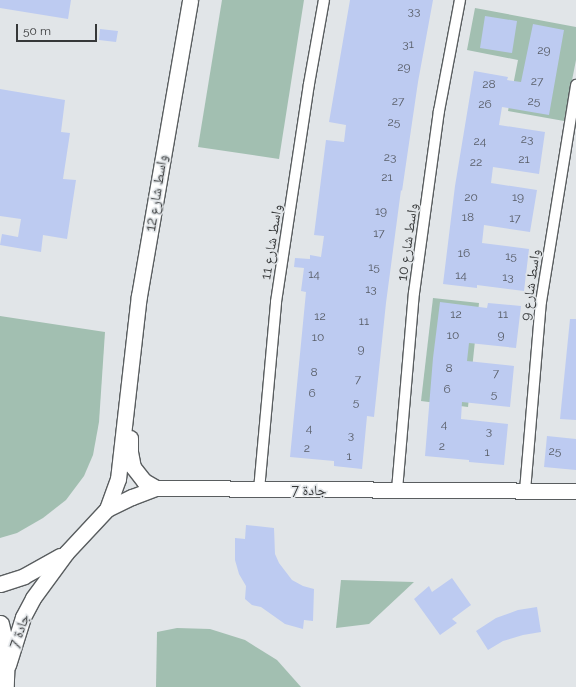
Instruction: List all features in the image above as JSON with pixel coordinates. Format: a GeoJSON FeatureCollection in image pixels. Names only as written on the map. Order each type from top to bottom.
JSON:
{"type":"FeatureCollection","features":[{"type":"Feature","properties":{"kind":"main road","name":"واسط شارع 12"},"geometry":{"type":"LineString","coordinates":[[107,509],[118,478],[139,296],[190,0]]}},
{"type":"Feature","properties":{"kind":"main road","name":"واسط شارع 12"},"geometry":{"type":"LineString","coordinates":[[128,388],[130,452],[133,467],[144,481],[156,488]]}},
{"type":"Feature","properties":{"kind":"main road","name":"جادة 7"},"geometry":{"type":"LineString","coordinates":[[6,679],[26,611],[33,598],[66,553],[107,509],[126,499],[156,488],[259,490],[576,491]]}},
{"type":"Feature","properties":{"kind":"main road","name":"جادة 7"},"geometry":{"type":"LineString","coordinates":[[0,584],[24,576],[66,553]]}},
{"type":"Feature","properties":{"kind":"main road"},"geometry":{"type":"LineString","coordinates":[[0,624],[6,651],[6,679]]}},
{"type":"Feature","properties":{"kind":"street","name":"واسط شارع 11"},"geometry":{"type":"LineString","coordinates":[[259,490],[276,302],[309,84],[324,0]]}},
{"type":"Feature","properties":{"kind":"street","name":"واسط شارع 10"},"geometry":{"type":"LineString","coordinates":[[396,490],[414,293],[440,111],[460,0]]}},
{"type":"Feature","properties":{"kind":"street","name":"واسط شارع 9"},"geometry":{"type":"LineString","coordinates":[[525,491],[541,302],[576,85]]}},
{"type":"Feature","properties":{"kind":"green space"},"geometry":{"type":"Polygon","coordinates":[[[222,0],[304,0],[279,159],[198,147],[222,0]]]}},
{"type":"Feature","properties":{"kind":"green space"},"geometry":{"type":"Polygon","coordinates":[[[475,8],[576,27],[576,60],[564,121],[508,111],[518,60],[467,50],[475,8]]]}},
{"type":"Feature","properties":{"kind":"green space"},"geometry":{"type":"Polygon","coordinates":[[[433,298],[479,303],[468,407],[421,401],[433,298]]]}},
{"type":"Feature","properties":{"kind":"green space"},"geometry":{"type":"Polygon","coordinates":[[[0,316],[105,332],[99,422],[93,455],[84,476],[66,500],[43,518],[17,533],[0,538],[0,316]]]}},
{"type":"Feature","properties":{"kind":"green space"},"geometry":{"type":"Polygon","coordinates":[[[341,580],[414,582],[369,624],[336,628],[341,580]]]}},
{"type":"Feature","properties":{"kind":"green space"},"geometry":{"type":"Polygon","coordinates":[[[177,628],[210,629],[245,640],[277,660],[301,687],[156,687],[157,632],[177,628]]]}},
{"type":"Feature","properties":{"kind":"building"},"geometry":{"type":"Polygon","coordinates":[[[0,0],[71,0],[68,19],[0,8],[0,0]]]}},
{"type":"Feature","properties":{"kind":"building"},"geometry":{"type":"Polygon","coordinates":[[[350,0],[433,0],[418,82],[402,191],[401,190],[386,303],[374,417],[367,416],[362,469],[334,466],[334,461],[290,457],[306,292],[301,291],[304,268],[294,267],[295,258],[310,259],[310,255],[321,257],[324,236],[314,235],[326,140],[344,142],[346,125],[329,122],[350,0]]]}},
{"type":"Feature","properties":{"kind":"building"},"geometry":{"type":"Polygon","coordinates":[[[485,16],[517,21],[512,53],[480,48],[485,16]]]}},
{"type":"Feature","properties":{"kind":"building"},"geometry":{"type":"Polygon","coordinates":[[[533,24],[564,30],[549,115],[502,107],[499,125],[545,132],[539,174],[493,167],[491,183],[537,190],[530,232],[484,225],[482,243],[529,249],[524,291],[477,285],[477,288],[443,284],[455,186],[474,71],[508,77],[507,80],[521,82],[533,24]]]}},
{"type":"Feature","properties":{"kind":"building"},"geometry":{"type":"Polygon","coordinates":[[[100,29],[118,31],[116,42],[99,40],[100,29]]]}},
{"type":"Feature","properties":{"kind":"building"},"geometry":{"type":"Polygon","coordinates":[[[0,89],[65,100],[61,132],[70,133],[63,179],[76,180],[67,239],[43,235],[41,252],[0,245],[2,234],[18,237],[21,219],[0,216],[0,89]]]}},
{"type":"Feature","properties":{"kind":"building"},"geometry":{"type":"Polygon","coordinates":[[[440,302],[487,308],[488,303],[521,306],[516,348],[469,343],[467,361],[514,366],[510,407],[462,402],[461,419],[508,424],[504,465],[425,456],[433,358],[440,302]]]}},
{"type":"Feature","properties":{"kind":"building"},"geometry":{"type":"Polygon","coordinates":[[[570,319],[576,319],[576,420],[560,419],[570,319]]]}},
{"type":"Feature","properties":{"kind":"building"},"geometry":{"type":"Polygon","coordinates":[[[547,436],[576,439],[576,470],[544,467],[547,436]]]}},
{"type":"Feature","properties":{"kind":"building"},"geometry":{"type":"Polygon","coordinates":[[[246,525],[274,528],[275,554],[279,563],[292,580],[303,586],[314,589],[313,621],[304,620],[303,629],[285,624],[261,607],[252,605],[245,599],[246,586],[239,574],[235,560],[235,538],[245,539],[246,525]]]}},
{"type":"Feature","properties":{"kind":"building"},"geometry":{"type":"Polygon","coordinates":[[[452,578],[471,605],[452,619],[457,623],[440,635],[414,599],[429,586],[432,592],[452,578]]]}},
{"type":"Feature","properties":{"kind":"building"},"geometry":{"type":"Polygon","coordinates":[[[537,607],[541,632],[523,635],[503,641],[488,650],[476,631],[496,618],[518,610],[537,607]]]}}]}
